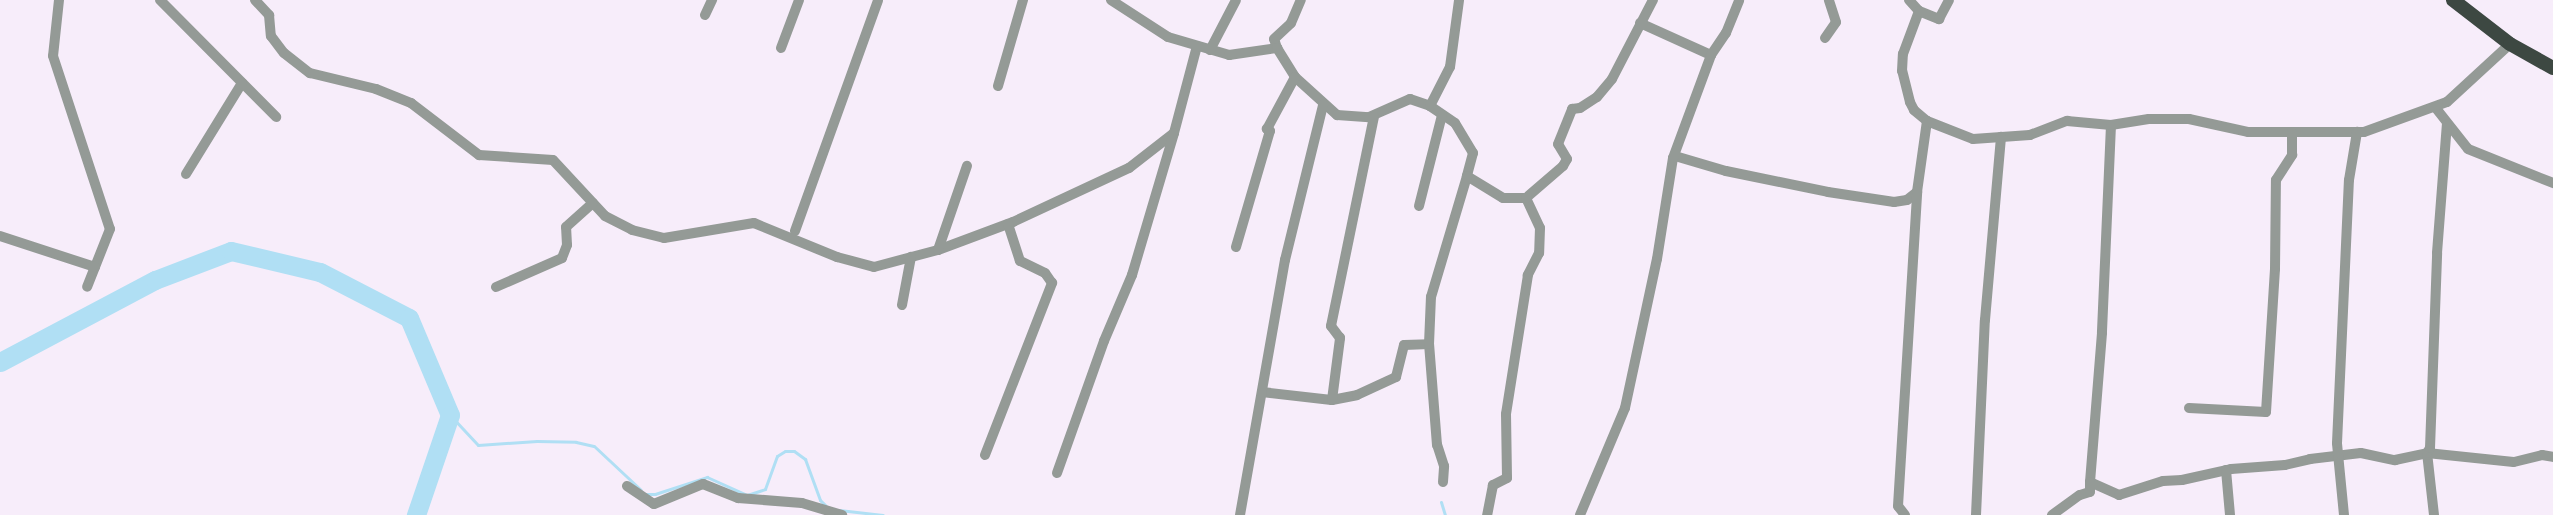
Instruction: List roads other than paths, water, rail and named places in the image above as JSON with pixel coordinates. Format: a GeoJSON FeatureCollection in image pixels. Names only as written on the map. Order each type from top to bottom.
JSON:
{"type":"FeatureCollection","features":[{"type":"Feature","properties":{"kind":"highway"},"geometry":{"type":"LineString","coordinates":[[2453,0],[2510,44],[2553,68]]}},
{"type":"Feature","properties":{"kind":"street"},"geometry":{"type":"LineString","coordinates":[[58,0],[53,56],[110,229],[87,287]]}},
{"type":"Feature","properties":{"kind":"street"},"geometry":{"type":"LineString","coordinates":[[160,0],[276,117]]}},
{"type":"Feature","properties":{"kind":"street"},"geometry":{"type":"LineString","coordinates":[[255,0],[269,15],[271,36],[284,52],[310,72],[376,88],[412,103],[479,155],[553,160],[605,216],[632,230],[664,238],[754,223],[837,257],[874,267],[938,250],[1008,224],[1129,168],[1174,133]]}},
{"type":"Feature","properties":{"kind":"street"},"geometry":{"type":"LineString","coordinates":[[705,15],[712,0]]}},
{"type":"Feature","properties":{"kind":"street"},"geometry":{"type":"LineString","coordinates":[[781,48],[799,0]]}},
{"type":"Feature","properties":{"kind":"street"},"geometry":{"type":"LineString","coordinates":[[795,230],[878,0]]}},
{"type":"Feature","properties":{"kind":"street"},"geometry":{"type":"LineString","coordinates":[[998,86],[1023,0]]}},
{"type":"Feature","properties":{"kind":"street"},"geometry":{"type":"LineString","coordinates":[[1111,0],[1168,37],[1210,50],[1229,55],[1277,48]]}},
{"type":"Feature","properties":{"kind":"street"},"geometry":{"type":"LineString","coordinates":[[1210,50],[1236,0]]}},
{"type":"Feature","properties":{"kind":"street"},"geometry":{"type":"LineString","coordinates":[[1301,0],[1291,23],[1274,39],[1277,48],[1294,77],[1324,106],[1337,115],[1374,116],[1410,98],[1430,106],[1454,123],[1473,153],[1432,297],[1429,344],[1437,445],[1444,466],[1443,482]]}},
{"type":"Feature","properties":{"kind":"street"},"geometry":{"type":"LineString","coordinates":[[1430,106],[1450,67],[1458,0]]}},
{"type":"Feature","properties":{"kind":"street"},"geometry":{"type":"LineString","coordinates":[[1467,176],[1503,198],[1526,198],[1563,166],[1567,159],[1558,144],[1572,108],[1580,108],[1604,90],[1653,0]]}},
{"type":"Feature","properties":{"kind":"street"},"geometry":{"type":"LineString","coordinates":[[1580,515],[1625,408],[1656,259],[1673,158],[1711,55],[1726,33],[1739,0]]}},
{"type":"Feature","properties":{"kind":"street"},"geometry":{"type":"LineString","coordinates":[[1825,38],[1836,22],[1829,0]]}},
{"type":"Feature","properties":{"kind":"street"},"geometry":{"type":"LineString","coordinates":[[1909,0],[1920,11],[1939,19],[1949,0]]}},
{"type":"Feature","properties":{"kind":"street"},"geometry":{"type":"LineString","coordinates":[[1920,11],[1906,40],[1902,71],[1914,110],[1927,121],[1973,139],[2030,135],[2067,121],[2111,125],[2149,119],[2189,119],[2248,132],[2357,132],[2447,102],[2510,44]]}},
{"type":"Feature","properties":{"kind":"street"},"geometry":{"type":"LineString","coordinates":[[1640,23],[1711,55]]}},
{"type":"Feature","properties":{"kind":"street"},"geometry":{"type":"LineString","coordinates":[[1057,473],[1104,341],[1132,275],[1174,133],[1197,46]]}},
{"type":"Feature","properties":{"kind":"street"},"geometry":{"type":"LineString","coordinates":[[1236,247],[1270,131],[1268,129],[1294,77]]}},
{"type":"Feature","properties":{"kind":"street"},"geometry":{"type":"LineString","coordinates":[[186,174],[242,83]]}},
{"type":"Feature","properties":{"kind":"street"},"geometry":{"type":"LineString","coordinates":[[1240,515],[1285,260],[1324,106]]}},
{"type":"Feature","properties":{"kind":"street"},"geometry":{"type":"LineString","coordinates":[[2435,107],[2468,149],[2553,183]]}},
{"type":"Feature","properties":{"kind":"street"},"geometry":{"type":"LineString","coordinates":[[1419,206],[1442,115]]}},
{"type":"Feature","properties":{"kind":"street"},"geometry":{"type":"LineString","coordinates":[[1332,400],[1340,338],[1331,326],[1374,116]]}},
{"type":"Feature","properties":{"kind":"street"},"geometry":{"type":"LineString","coordinates":[[1905,515],[1898,506],[1917,192],[1927,121]]}},
{"type":"Feature","properties":{"kind":"street"},"geometry":{"type":"LineString","coordinates":[[2434,515],[2427,453],[2430,448],[2436,272],[2447,124]]}},
{"type":"Feature","properties":{"kind":"street"},"geometry":{"type":"LineString","coordinates":[[2052,515],[2080,495],[2090,492],[2102,333],[2111,125]]}},
{"type":"Feature","properties":{"kind":"street"},"geometry":{"type":"LineString","coordinates":[[2189,408],[2266,412],[2275,268],[2276,180],[2292,155],[2292,132]]}},
{"type":"Feature","properties":{"kind":"street"},"geometry":{"type":"LineString","coordinates":[[2344,515],[2337,458],[2350,180],[2357,132]]}},
{"type":"Feature","properties":{"kind":"street"},"geometry":{"type":"LineString","coordinates":[[1976,515],[1985,320],[2001,137]]}},
{"type":"Feature","properties":{"kind":"street"},"geometry":{"type":"LineString","coordinates":[[1673,158],[1676,156],[1726,171],[1880,200],[1907,200],[1917,192]]}},
{"type":"Feature","properties":{"kind":"street"},"geometry":{"type":"LineString","coordinates":[[938,250],[967,166]]}},
{"type":"Feature","properties":{"kind":"street"},"geometry":{"type":"LineString","coordinates":[[1487,515],[1493,485],[1507,478],[1506,414],[1528,275],[1540,253],[1540,228],[1526,198]]}},
{"type":"Feature","properties":{"kind":"street"},"geometry":{"type":"LineString","coordinates":[[496,287],[562,258],[567,245],[566,227],[593,203]]}},
{"type":"Feature","properties":{"kind":"street"},"geometry":{"type":"LineString","coordinates":[[985,455],[1052,283],[1045,273],[1020,261],[1020,253],[1009,236],[1008,224]]}},
{"type":"Feature","properties":{"kind":"street"},"geometry":{"type":"LineString","coordinates":[[0,236],[95,267]]}},
{"type":"Feature","properties":{"kind":"street"},"geometry":{"type":"LineString","coordinates":[[902,305],[911,257]]}},
{"type":"Feature","properties":{"kind":"street"},"geometry":{"type":"LineString","coordinates":[[1262,392],[1332,400],[1367,392],[1396,377],[1401,347],[1410,343],[1429,344]]}},
{"type":"Feature","properties":{"kind":"street"},"geometry":{"type":"LineString","coordinates":[[2090,482],[2119,495],[2163,481],[2182,480],[2226,470],[2337,458],[2361,453],[2395,460],[2427,453],[2514,462],[2542,455],[2553,457]]}},
{"type":"Feature","properties":{"kind":"street"},"geometry":{"type":"LineString","coordinates":[[2226,470],[2230,515]]}},
{"type":"Feature","properties":{"kind":"street"},"geometry":{"type":"LineString","coordinates":[[628,486],[654,504],[703,484],[738,498],[802,503],[842,515]]}},
{"type":"Feature","properties":{"kind":"waterway"},"geometry":{"type":"LineString","coordinates":[[0,362],[155,280],[231,251],[320,272],[409,318],[450,415],[416,515]]}},
{"type":"Feature","properties":{"kind":"waterway"},"geometry":{"type":"LineString","coordinates":[[450,415],[478,445],[537,441],[576,442],[594,446],[641,490]]}},
{"type":"Feature","properties":{"kind":"waterway"},"geometry":{"type":"LineString","coordinates":[[646,494],[655,494],[707,477],[747,495],[765,489],[777,456],[785,451],[794,451],[805,459],[820,500],[826,506]]}},
{"type":"Feature","properties":{"kind":"waterway"},"geometry":{"type":"LineString","coordinates":[[1441,502],[1445,515]]}},
{"type":"Feature","properties":{"kind":"waterway"},"geometry":{"type":"LineString","coordinates":[[839,510],[883,515]]}}]}
